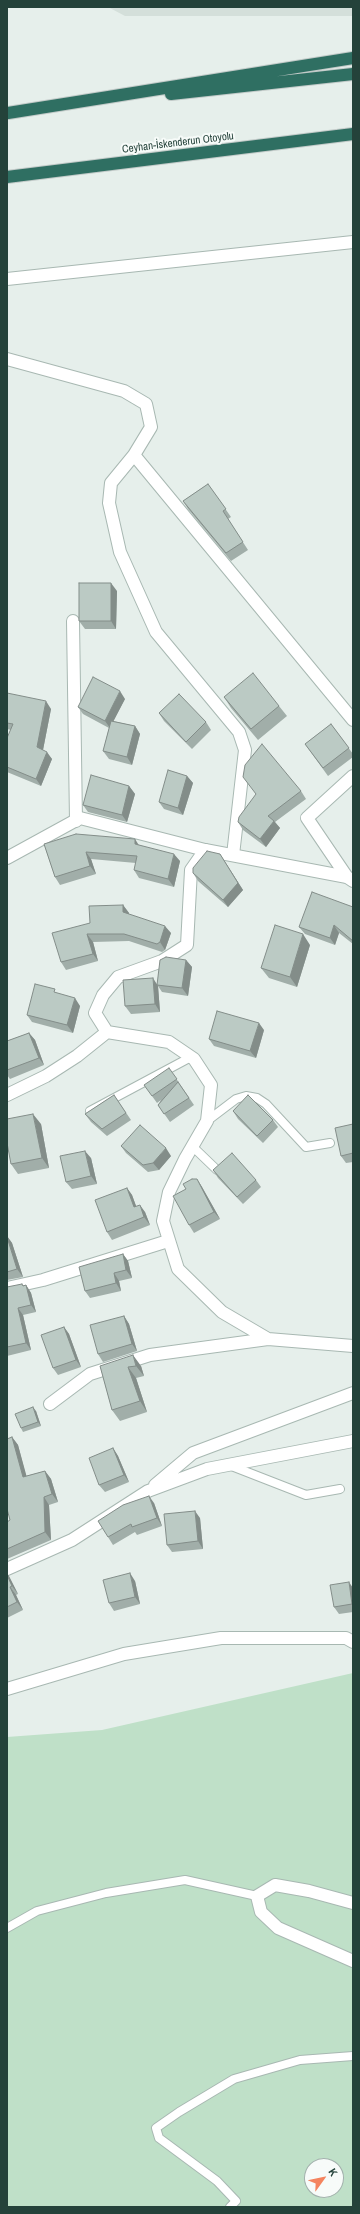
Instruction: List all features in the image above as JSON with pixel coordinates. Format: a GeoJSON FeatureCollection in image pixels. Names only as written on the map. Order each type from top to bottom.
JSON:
{"type":"FeatureCollection","features":[{"type":"Feature","properties":{"kind":"highway"},"geometry":{"type":"LineString","coordinates":[[7,113],[353,58]]}},
{"type":"Feature","properties":{"kind":"highway"},"geometry":{"type":"LineString","coordinates":[[7,113],[353,74]]}},
{"type":"Feature","properties":{"kind":"highway","name":"Ceyhan-İskenderun Otoyolu"},"geometry":{"type":"LineString","coordinates":[[7,177],[353,134]]}},
{"type":"Feature","properties":{"kind":"street"},"geometry":{"type":"LineString","coordinates":[[7,279],[353,242]]}},
{"type":"Feature","properties":{"kind":"street"},"geometry":{"type":"LineString","coordinates":[[7,359],[124,391],[146,404],[151,427],[134,455],[111,483],[109,503],[120,552],[156,632],[239,732],[245,750],[233,855]]}},
{"type":"Feature","properties":{"kind":"street"},"geometry":{"type":"LineString","coordinates":[[134,455],[353,720]]}},
{"type":"Feature","properties":{"kind":"street"},"geometry":{"type":"LineString","coordinates":[[73,620],[76,821]]}},
{"type":"Feature","properties":{"kind":"street"},"geometry":{"type":"LineString","coordinates":[[350,879],[307,818],[353,776]]}},
{"type":"Feature","properties":{"kind":"street"},"geometry":{"type":"LineString","coordinates":[[7,858],[80,818],[205,850],[350,879]]}},
{"type":"Feature","properties":{"kind":"street"},"geometry":{"type":"LineString","coordinates":[[107,1032],[95,1013],[102,995],[118,977],[162,961],[187,945],[191,870],[205,850]]}},
{"type":"Feature","properties":{"kind":"street"},"geometry":{"type":"LineString","coordinates":[[7,1094],[46,1076],[77,1056],[107,1032],[169,1042],[191,1057],[211,1085],[207,1121],[192,1146],[169,1192],[163,1221],[168,1241],[178,1269],[222,1312],[268,1339]]}},
{"type":"Feature","properties":{"kind":"street"},"geometry":{"type":"LineString","coordinates":[[7,1288],[43,1280],[168,1241]]}},
{"type":"Feature","properties":{"kind":"street"},"geometry":{"type":"LineString","coordinates":[[50,1404],[90,1374],[150,1355],[268,1339],[353,1346]]}},
{"type":"Feature","properties":{"kind":"street"},"geometry":{"type":"LineString","coordinates":[[7,1569],[72,1540],[148,1491],[193,1453],[353,1393]]}},
{"type":"Feature","properties":{"kind":"street"},"geometry":{"type":"LineString","coordinates":[[148,1491],[207,1469],[353,1441]]}},
{"type":"Feature","properties":{"kind":"street"},"geometry":{"type":"LineString","coordinates":[[7,1689],[124,1654],[221,1638],[346,1638],[353,1642]]}},
{"type":"Feature","properties":{"kind":"street"},"geometry":{"type":"LineString","coordinates":[[353,1903],[309,1891],[275,1886],[257,1896],[261,1912],[278,1928],[353,1961]]}},
{"type":"Feature","properties":{"kind":"lane"},"geometry":{"type":"LineString","coordinates":[[90,1110],[191,1057]]}},
{"type":"Feature","properties":{"kind":"lane"},"geometry":{"type":"LineString","coordinates":[[207,1121],[236,1099],[246,1096],[257,1098],[266,1104],[306,1147],[330,1143]]}},
{"type":"Feature","properties":{"kind":"lane"},"geometry":{"type":"LineString","coordinates":[[192,1146],[217,1170]]}},
{"type":"Feature","properties":{"kind":"lane"},"geometry":{"type":"LineString","coordinates":[[228,1465],[306,1495],[340,1489]]}},
{"type":"Feature","properties":{"kind":"lane"},"geometry":{"type":"LineString","coordinates":[[7,1928],[38,1911],[106,1893],[185,1880],[257,1896]]}},
{"type":"Feature","properties":{"kind":"lane"},"geometry":{"type":"LineString","coordinates":[[230,2207],[236,2201],[217,2181],[158,2138],[156,2128],[179,2112],[234,2079],[300,2060],[353,2056]]}},
{"type":"Feature","properties":{"kind":"shaded area"},"geometry":{"type":"Polygon","coordinates":[[[108,7],[353,7],[353,16],[125,16],[108,7]]]}},
{"type":"Feature","properties":{"kind":"green space"},"geometry":{"type":"Polygon","coordinates":[[[353,1673],[353,2207],[7,2207],[7,1737],[102,1730],[353,1673]]]}},
{"type":"Feature","properties":{"kind":"building"},"geometry":{"type":"Polygon","coordinates":[[[208,484],[226,509],[223,511],[243,542],[226,553],[183,501],[208,484]]]}},
{"type":"Feature","properties":{"kind":"building"},"geometry":{"type":"Polygon","coordinates":[[[79,583],[111,583],[111,621],[79,621],[79,583]]]}},
{"type":"Feature","properties":{"kind":"building"},"geometry":{"type":"Polygon","coordinates":[[[253,673],[279,706],[251,729],[224,697],[253,673]]]}},
{"type":"Feature","properties":{"kind":"building"},"geometry":{"type":"Polygon","coordinates":[[[93,677],[120,691],[105,721],[78,707],[93,677]]]}},
{"type":"Feature","properties":{"kind":"building"},"geometry":{"type":"Polygon","coordinates":[[[7,693],[46,701],[37,747],[47,752],[36,779],[7,767],[7,738],[13,724],[7,723],[7,693]]]}},
{"type":"Feature","properties":{"kind":"building"},"geometry":{"type":"Polygon","coordinates":[[[179,694],[206,722],[186,742],[159,713],[179,694]]]}},
{"type":"Feature","properties":{"kind":"building"},"geometry":{"type":"Polygon","coordinates":[[[111,721],[135,726],[127,757],[103,751],[111,721]]]}},
{"type":"Feature","properties":{"kind":"building"},"geometry":{"type":"Polygon","coordinates":[[[331,724],[349,748],[323,768],[305,744],[331,724]]]}},
{"type":"Feature","properties":{"kind":"building"},"geometry":{"type":"Polygon","coordinates":[[[262,744],[301,791],[268,816],[274,821],[260,839],[238,822],[239,817],[256,794],[243,777],[245,765],[262,744]]]}},
{"type":"Feature","properties":{"kind":"building"},"geometry":{"type":"Polygon","coordinates":[[[168,770],[187,776],[178,808],[159,802],[168,770]]]}},
{"type":"Feature","properties":{"kind":"building"},"geometry":{"type":"Polygon","coordinates":[[[91,775],[129,786],[122,815],[83,805],[91,775]]]}},
{"type":"Feature","properties":{"kind":"building"},"geometry":{"type":"Polygon","coordinates":[[[76,834],[135,839],[135,844],[174,854],[168,879],[134,870],[137,856],[86,852],[90,866],[55,877],[44,844],[76,834]]]}},
{"type":"Feature","properties":{"kind":"building"},"geometry":{"type":"Polygon","coordinates":[[[207,851],[220,854],[238,883],[223,900],[193,873],[193,868],[207,851]]]}},
{"type":"Feature","properties":{"kind":"building"},"geometry":{"type":"Polygon","coordinates":[[[312,892],[353,907],[353,941],[334,925],[330,938],[299,927],[312,892]]]}},
{"type":"Feature","properties":{"kind":"building"},"geometry":{"type":"Polygon","coordinates":[[[123,905],[123,912],[165,926],[160,942],[157,944],[124,934],[87,934],[93,954],[61,962],[52,933],[90,923],[89,906],[123,905]]]}},
{"type":"Feature","properties":{"kind":"building"},"geometry":{"type":"Polygon","coordinates":[[[275,925],[303,934],[290,977],[261,968],[275,925]]]}},
{"type":"Feature","properties":{"kind":"building"},"geometry":{"type":"Polygon","coordinates":[[[166,957],[186,960],[182,988],[157,985],[160,960],[166,957]]]}},
{"type":"Feature","properties":{"kind":"building"},"geometry":{"type":"Polygon","coordinates":[[[153,978],[155,1004],[125,1006],[123,980],[153,978]]]}},
{"type":"Feature","properties":{"kind":"building"},"geometry":{"type":"Polygon","coordinates":[[[35,984],[55,989],[54,992],[75,998],[67,1025],[27,1015],[35,984]]]}},
{"type":"Feature","properties":{"kind":"building"},"geometry":{"type":"Polygon","coordinates":[[[217,1011],[259,1023],[250,1051],[209,1039],[217,1011]]]}},
{"type":"Feature","properties":{"kind":"building"},"geometry":{"type":"Polygon","coordinates":[[[29,1033],[39,1058],[7,1070],[7,1041],[29,1033]]]}},
{"type":"Feature","properties":{"kind":"building"},"geometry":{"type":"Polygon","coordinates":[[[169,1068],[177,1079],[152,1096],[144,1085],[169,1068]]]}},
{"type":"Feature","properties":{"kind":"building"},"geometry":{"type":"Polygon","coordinates":[[[178,1082],[189,1098],[164,1114],[158,1105],[178,1082]]]}},
{"type":"Feature","properties":{"kind":"building"},"geometry":{"type":"Polygon","coordinates":[[[114,1095],[126,1113],[102,1129],[85,1114],[114,1095]]]}},
{"type":"Feature","properties":{"kind":"building"},"geometry":{"type":"Polygon","coordinates":[[[248,1095],[273,1120],[257,1136],[233,1111],[248,1095]]]}},
{"type":"Feature","properties":{"kind":"building"},"geometry":{"type":"Polygon","coordinates":[[[33,1114],[42,1158],[11,1164],[7,1143],[7,1119],[33,1114]]]}},
{"type":"Feature","properties":{"kind":"building"},"geometry":{"type":"Polygon","coordinates":[[[353,1124],[353,1153],[341,1156],[335,1128],[353,1124]]]}},
{"type":"Feature","properties":{"kind":"building"},"geometry":{"type":"Polygon","coordinates":[[[140,1125],[166,1148],[153,1163],[143,1165],[121,1146],[140,1125]]]}},
{"type":"Feature","properties":{"kind":"building"},"geometry":{"type":"Polygon","coordinates":[[[85,1151],[91,1176],[66,1182],[60,1156],[85,1151]]]}},
{"type":"Feature","properties":{"kind":"building"},"geometry":{"type":"Polygon","coordinates":[[[232,1153],[256,1180],[237,1197],[213,1170],[232,1153]]]}},
{"type":"Feature","properties":{"kind":"building"},"geometry":{"type":"Polygon","coordinates":[[[192,1179],[197,1179],[214,1212],[189,1225],[173,1196],[186,1189],[183,1184],[192,1179]]]}},
{"type":"Feature","properties":{"kind":"building"},"geometry":{"type":"Polygon","coordinates":[[[127,1188],[134,1207],[140,1205],[144,1217],[107,1232],[95,1200],[127,1188]]]}},
{"type":"Feature","properties":{"kind":"building"},"geometry":{"type":"Polygon","coordinates":[[[7,1237],[17,1269],[7,1272],[7,1237]]]}},
{"type":"Feature","properties":{"kind":"building"},"geometry":{"type":"Polygon","coordinates":[[[123,1254],[126,1270],[114,1273],[116,1283],[85,1291],[79,1267],[123,1254]]]}},
{"type":"Feature","properties":{"kind":"building"},"geometry":{"type":"Polygon","coordinates":[[[22,1284],[23,1286],[26,1285],[31,1305],[18,1308],[26,1343],[7,1347],[7,1287],[22,1284]]]}},
{"type":"Feature","properties":{"kind":"building"},"geometry":{"type":"Polygon","coordinates":[[[124,1316],[132,1344],[98,1354],[90,1325],[124,1316]]]}},
{"type":"Feature","properties":{"kind":"building"},"geometry":{"type":"Polygon","coordinates":[[[64,1327],[76,1360],[53,1368],[41,1335],[64,1327]]]}},
{"type":"Feature","properties":{"kind":"building"},"geometry":{"type":"Polygon","coordinates":[[[133,1355],[136,1366],[128,1367],[140,1401],[112,1410],[100,1366],[133,1355]]]}},
{"type":"Feature","properties":{"kind":"building"},"geometry":{"type":"Polygon","coordinates":[[[33,1407],[38,1422],[21,1428],[15,1414],[33,1407]]]}},
{"type":"Feature","properties":{"kind":"building"},"geometry":{"type":"Polygon","coordinates":[[[12,1437],[23,1477],[45,1471],[52,1494],[44,1497],[45,1532],[7,1549],[7,1522],[10,1520],[7,1509],[7,1439],[12,1437]]]}},
{"type":"Feature","properties":{"kind":"building"},"geometry":{"type":"Polygon","coordinates":[[[113,1448],[124,1475],[99,1485],[89,1458],[113,1448]]]}},
{"type":"Feature","properties":{"kind":"building"},"geometry":{"type":"Polygon","coordinates":[[[149,1496],[157,1518],[132,1527],[131,1524],[108,1537],[98,1521],[123,1505],[149,1496]]]}},
{"type":"Feature","properties":{"kind":"building"},"geometry":{"type":"Polygon","coordinates":[[[195,1511],[198,1541],[167,1545],[164,1514],[195,1511]]]}},
{"type":"Feature","properties":{"kind":"building"},"geometry":{"type":"Polygon","coordinates":[[[130,1573],[135,1597],[109,1603],[103,1580],[130,1573]]]}},
{"type":"Feature","properties":{"kind":"building"},"geometry":{"type":"Polygon","coordinates":[[[7,1575],[12,1586],[10,1587],[17,1602],[7,1607],[7,1575]]]}},
{"type":"Feature","properties":{"kind":"building"},"geometry":{"type":"Polygon","coordinates":[[[349,1582],[352,1604],[334,1607],[330,1585],[349,1582]]]}}]}
